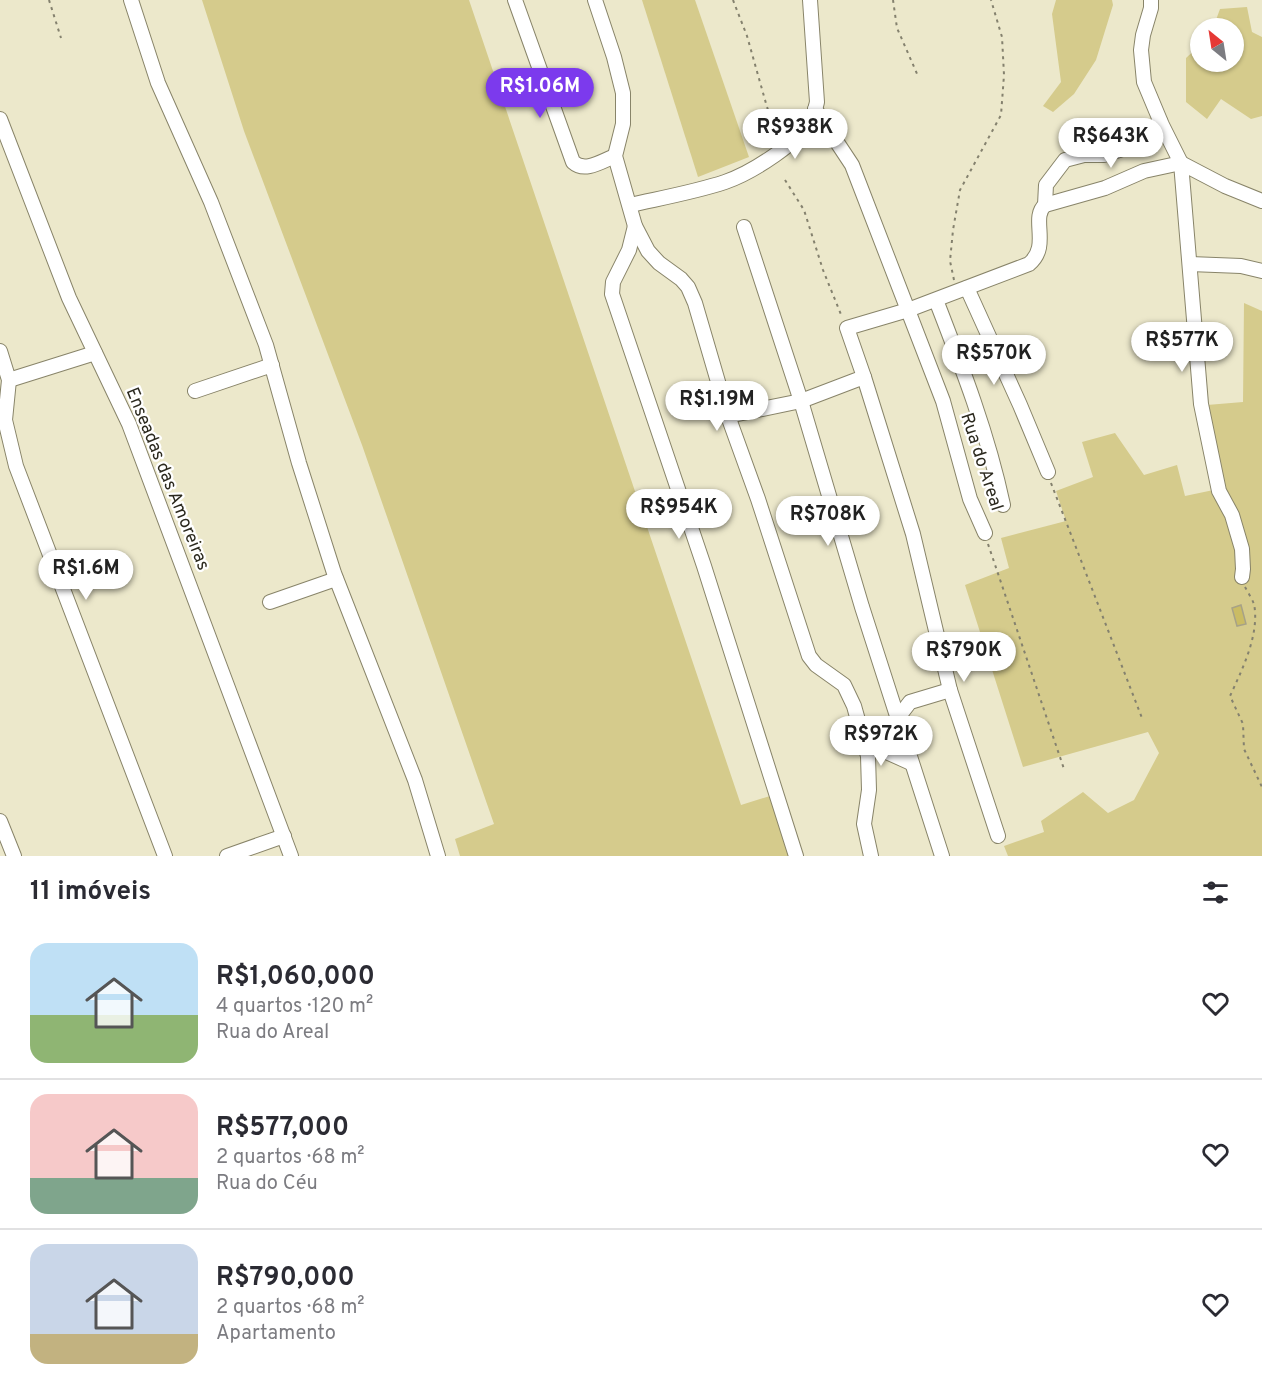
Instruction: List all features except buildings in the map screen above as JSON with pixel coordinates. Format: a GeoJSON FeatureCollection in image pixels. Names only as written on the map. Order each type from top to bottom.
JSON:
{"type":"FeatureCollection","features":[{"type":"Feature","properties":{"kind":"street"},"geometry":{"type":"LineString","coordinates":[[131,0],[158,83],[211,202],[272,365],[299,463],[336,579],[415,780],[438,856]]}},
{"type":"Feature","properties":{"kind":"street"},"geometry":{"type":"LineString","coordinates":[[515,0],[573,162],[585,167],[615,156]]}},
{"type":"Feature","properties":{"kind":"street"},"geometry":{"type":"LineString","coordinates":[[595,0],[623,93],[623,124],[615,156],[635,226],[648,251],[659,263],[681,279],[696,303],[728,416],[758,499],[809,656],[816,665],[844,685],[854,706],[869,770],[869,790],[864,824],[872,856]]}},
{"type":"Feature","properties":{"kind":"street"},"geometry":{"type":"LineString","coordinates":[[630,205],[726,182],[752,171],[783,149],[807,126],[815,109],[816,82],[810,0]]}},
{"type":"Feature","properties":{"kind":"street"},"geometry":{"type":"LineString","coordinates":[[1151,0],[1143,35],[1144,82],[1181,164],[1205,429],[1219,491],[1232,515],[1242,549],[1242,577]]}},
{"type":"Feature","properties":{"kind":"street","name":"Rua do Areal"},"geometry":{"type":"LineString","coordinates":[[815,109],[852,165],[943,401],[970,499],[985,532]]}},
{"type":"Feature","properties":{"kind":"street","name":"Enseadas das Amoreiras"},"geometry":{"type":"LineString","coordinates":[[0,118],[69,298],[129,424],[291,856]]}},
{"type":"Feature","properties":{"kind":"street"},"geometry":{"type":"LineString","coordinates":[[998,836],[950,690],[913,534],[847,327],[909,310],[1021,267],[1035,259],[1041,245],[1042,210],[1046,185],[1065,160],[1084,155],[1104,154],[1132,146],[1145,137],[1160,121]]}},
{"type":"Feature","properties":{"kind":"street"},"geometry":{"type":"LineString","coordinates":[[1042,210],[1105,188],[1144,171],[1181,164],[1262,201]]}},
{"type":"Feature","properties":{"kind":"street"},"geometry":{"type":"LineString","coordinates":[[635,226],[629,250],[613,282],[612,294],[704,566],[796,856]]}},
{"type":"Feature","properties":{"kind":"street"},"geometry":{"type":"LineString","coordinates":[[744,227],[801,401],[897,719],[942,856]]}},
{"type":"Feature","properties":{"kind":"street"},"geometry":{"type":"LineString","coordinates":[[1190,264],[1241,266],[1262,271]]}},
{"type":"Feature","properties":{"kind":"street"},"geometry":{"type":"LineString","coordinates":[[962,290],[1020,405],[1047,472]]}},
{"type":"Feature","properties":{"kind":"street"},"geometry":{"type":"LineString","coordinates":[[936,300],[966,375],[994,462],[1003,505]]}},
{"type":"Feature","properties":{"kind":"street"},"geometry":{"type":"LineString","coordinates":[[0,351],[9,380],[5,420],[16,466],[165,856]]}},
{"type":"Feature","properties":{"kind":"street"},"geometry":{"type":"LineString","coordinates":[[9,380],[95,353]]}},
{"type":"Feature","properties":{"kind":"street"},"geometry":{"type":"LineString","coordinates":[[195,391],[272,365]]}},
{"type":"Feature","properties":{"kind":"street"},"geometry":{"type":"LineString","coordinates":[[728,416],[801,401],[864,377]]}},
{"type":"Feature","properties":{"kind":"street"},"geometry":{"type":"LineString","coordinates":[[270,602],[336,579]]}},
{"type":"Feature","properties":{"kind":"street"},"geometry":{"type":"LineString","coordinates":[[897,719],[910,702],[950,690]]}},
{"type":"Feature","properties":{"kind":"street"},"geometry":{"type":"LineString","coordinates":[[864,741],[911,763]]}},
{"type":"Feature","properties":{"kind":"street"},"geometry":{"type":"LineString","coordinates":[[0,820],[14,856]]}},
{"type":"Feature","properties":{"kind":"street"},"geometry":{"type":"LineString","coordinates":[[227,856],[284,836]]}},
{"type":"Feature","properties":{"kind":"path"},"geometry":{"type":"LineString","coordinates":[[49,0],[61,38]]}},
{"type":"Feature","properties":{"kind":"path"},"geometry":{"type":"LineString","coordinates":[[733,0],[747,36],[767,107],[783,149]]}},
{"type":"Feature","properties":{"kind":"path"},"geometry":{"type":"LineString","coordinates":[[893,0],[897,28],[918,76]]}},
{"type":"Feature","properties":{"kind":"path"},"geometry":{"type":"LineString","coordinates":[[962,290],[951,261],[953,230],[960,190],[1001,115],[1004,75],[1002,37],[991,0]]}},
{"type":"Feature","properties":{"kind":"path"},"geometry":{"type":"LineString","coordinates":[[785,180],[804,210],[823,270],[847,327]]}},
{"type":"Feature","properties":{"kind":"path"},"geometry":{"type":"LineString","coordinates":[[1047,472],[1142,718]]}},
{"type":"Feature","properties":{"kind":"path","name":"Rua do Areal"},"geometry":{"type":"LineString","coordinates":[[985,532],[1064,769]]}},
{"type":"Feature","properties":{"kind":"path"},"geometry":{"type":"LineString","coordinates":[[1242,577],[1254,604],[1253,637],[1230,696],[1243,724],[1244,748],[1262,787]]}},
{"type":"Feature","properties":{"kind":"shaded area"},"geometry":{"type":"Polygon","coordinates":[[[202,0],[469,0],[741,805],[770,796],[789,856],[460,856],[455,839],[494,824],[362,445],[244,131],[202,0]]]}},
{"type":"Feature","properties":{"kind":"shaded area"},"geometry":{"type":"Polygon","coordinates":[[[642,0],[695,0],[749,157],[698,177],[642,0]]]}},
{"type":"Feature","properties":{"kind":"shaded area"},"geometry":{"type":"Polygon","coordinates":[[[1056,0],[1112,0],[1113,5],[1096,60],[1074,94],[1053,112],[1043,106],[1061,82],[1052,14],[1056,0]]]}},
{"type":"Feature","properties":{"kind":"shaded area"},"geometry":{"type":"Polygon","coordinates":[[[1247,7],[1252,32],[1262,37],[1262,116],[1251,119],[1221,99],[1207,119],[1186,102],[1186,58],[1190,54],[1190,72],[1244,72],[1244,18],[1217,18],[1220,9],[1247,7]]]}},
{"type":"Feature","properties":{"kind":"shaded area"},"geometry":{"type":"Polygon","coordinates":[[[1244,303],[1262,311],[1262,856],[1008,856],[1004,846],[1044,832],[1041,821],[1083,792],[1108,813],[1134,800],[1159,753],[1148,732],[1023,767],[965,585],[1009,568],[1001,538],[1066,521],[1056,491],[1093,477],[1082,442],[1115,433],[1144,475],[1177,465],[1185,496],[1223,488],[1207,405],[1243,402],[1244,303]]]}}]}
